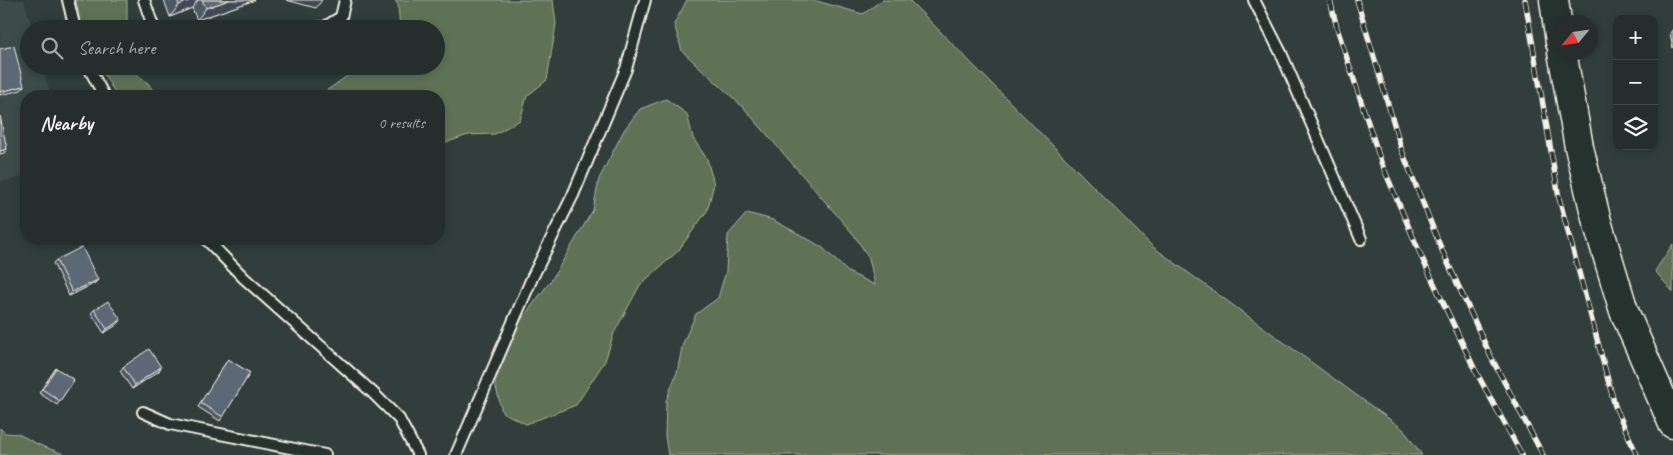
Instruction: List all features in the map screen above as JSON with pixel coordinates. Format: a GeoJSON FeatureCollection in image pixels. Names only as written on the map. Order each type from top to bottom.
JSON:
{"type":"FeatureCollection","features":[{"type":"Feature","properties":{"kind":"main road"},"geometry":{"type":"LineString","coordinates":[[1554,0],[1556,15]]}},
{"type":"Feature","properties":{"kind":"main road"},"geometry":{"type":"LineString","coordinates":[[1563,60],[1579,147],[1596,218],[1624,311],[1673,424]]}},
{"type":"Feature","properties":{"kind":"lane"},"geometry":{"type":"LineString","coordinates":[[68,0],[73,20]]}},
{"type":"Feature","properties":{"kind":"lane"},"geometry":{"type":"LineString","coordinates":[[144,0],[151,20]]}},
{"type":"Feature","properties":{"kind":"lane"},"geometry":{"type":"LineString","coordinates":[[336,20],[341,17],[346,0]]}},
{"type":"Feature","properties":{"kind":"lane"},"geometry":{"type":"LineString","coordinates":[[456,455],[532,278],[577,186],[626,68],[645,0]]}},
{"type":"Feature","properties":{"kind":"lane"},"geometry":{"type":"LineString","coordinates":[[1254,0],[1281,53],[1362,239]]}},
{"type":"Feature","properties":{"kind":"lane"},"geometry":{"type":"LineString","coordinates":[[93,75],[101,90]]}},
{"type":"Feature","properties":{"kind":"lane"},"geometry":{"type":"LineString","coordinates":[[212,245],[244,278],[373,393],[399,419],[418,455]]}},
{"type":"Feature","properties":{"kind":"lane"},"geometry":{"type":"LineString","coordinates":[[143,412],[170,424],[325,455]]}},
{"type":"Feature","properties":{"kind":"shaded area"},"geometry":{"type":"Polygon","coordinates":[[[0,0],[24,0],[30,20],[20,20],[20,75],[45,75],[49,90],[20,90],[20,177],[0,182],[0,0]]]}},
{"type":"Feature","properties":{"kind":"green space"},"geometry":{"type":"Polygon","coordinates":[[[76,0],[127,0],[127,20],[79,20],[76,0]]]}},
{"type":"Feature","properties":{"kind":"green space"},"geometry":{"type":"Polygon","coordinates":[[[395,0],[553,0],[556,24],[547,80],[527,96],[520,120],[495,134],[468,135],[445,143],[445,90],[327,90],[348,75],[445,75],[445,20],[399,20],[398,5],[395,0]]]}},
{"type":"Feature","properties":{"kind":"green space"},"geometry":{"type":"Polygon","coordinates":[[[687,0],[813,0],[863,14],[882,0],[909,0],[1153,247],[1403,429],[1422,455],[668,455],[665,436],[666,401],[677,372],[683,343],[696,314],[718,298],[726,271],[728,235],[747,213],[773,220],[799,234],[822,247],[848,272],[875,285],[869,258],[854,235],[744,108],[682,51],[674,24],[687,0]]]}},
{"type":"Feature","properties":{"kind":"green space"},"geometry":{"type":"Polygon","coordinates":[[[104,75],[138,75],[147,82],[153,90],[113,90],[104,75]]]}},
{"type":"Feature","properties":{"kind":"green space"},"geometry":{"type":"Polygon","coordinates":[[[666,99],[687,114],[693,138],[707,159],[714,184],[707,211],[678,251],[640,285],[614,333],[605,361],[576,405],[526,424],[502,412],[493,375],[518,324],[552,279],[593,210],[599,179],[624,130],[640,109],[666,99]]]}},
{"type":"Feature","properties":{"kind":"green space"},"geometry":{"type":"Polygon","coordinates":[[[1673,244],[1673,292],[1655,271],[1673,244]]]}},
{"type":"Feature","properties":{"kind":"green space"},"geometry":{"type":"Polygon","coordinates":[[[0,428],[5,433],[19,434],[37,444],[66,455],[0,455],[0,428]]]}},
{"type":"Feature","properties":{"kind":"building"},"geometry":{"type":"Polygon","coordinates":[[[177,0],[191,0],[179,5],[177,0]]]}},
{"type":"Feature","properties":{"kind":"building"},"geometry":{"type":"Polygon","coordinates":[[[202,0],[229,0],[206,8],[202,0]]]}},
{"type":"Feature","properties":{"kind":"building"},"geometry":{"type":"Polygon","coordinates":[[[14,46],[24,86],[0,92],[0,49],[14,46]]]}},
{"type":"Feature","properties":{"kind":"building"},"geometry":{"type":"Polygon","coordinates":[[[0,116],[7,149],[0,151],[0,116]]]}},
{"type":"Feature","properties":{"kind":"building"},"geometry":{"type":"Polygon","coordinates":[[[82,247],[98,280],[72,292],[56,260],[82,247]]]}},
{"type":"Feature","properties":{"kind":"building"},"geometry":{"type":"Polygon","coordinates":[[[108,301],[121,320],[107,329],[94,310],[108,301]]]}},
{"type":"Feature","properties":{"kind":"building"},"geometry":{"type":"Polygon","coordinates":[[[149,349],[161,367],[135,385],[123,367],[149,349]]]}},
{"type":"Feature","properties":{"kind":"building"},"geometry":{"type":"Polygon","coordinates":[[[228,359],[250,373],[223,417],[200,403],[228,359]]]}},
{"type":"Feature","properties":{"kind":"building"},"geometry":{"type":"Polygon","coordinates":[[[56,368],[74,380],[60,401],[42,389],[56,368]]]}},
{"type":"Feature","properties":{"kind":"railway"},"geometry":{"type":"LineString","coordinates":[[1330,0],[1337,28],[1381,162],[1422,258],[1475,370],[1522,455]]}},
{"type":"Feature","properties":{"kind":"railway"},"geometry":{"type":"LineString","coordinates":[[1357,0],[1402,151],[1441,248],[1491,357],[1543,455]]}},
{"type":"Feature","properties":{"kind":"railway"},"geometry":{"type":"LineString","coordinates":[[1525,0],[1559,198],[1615,406],[1637,455]]}}]}
